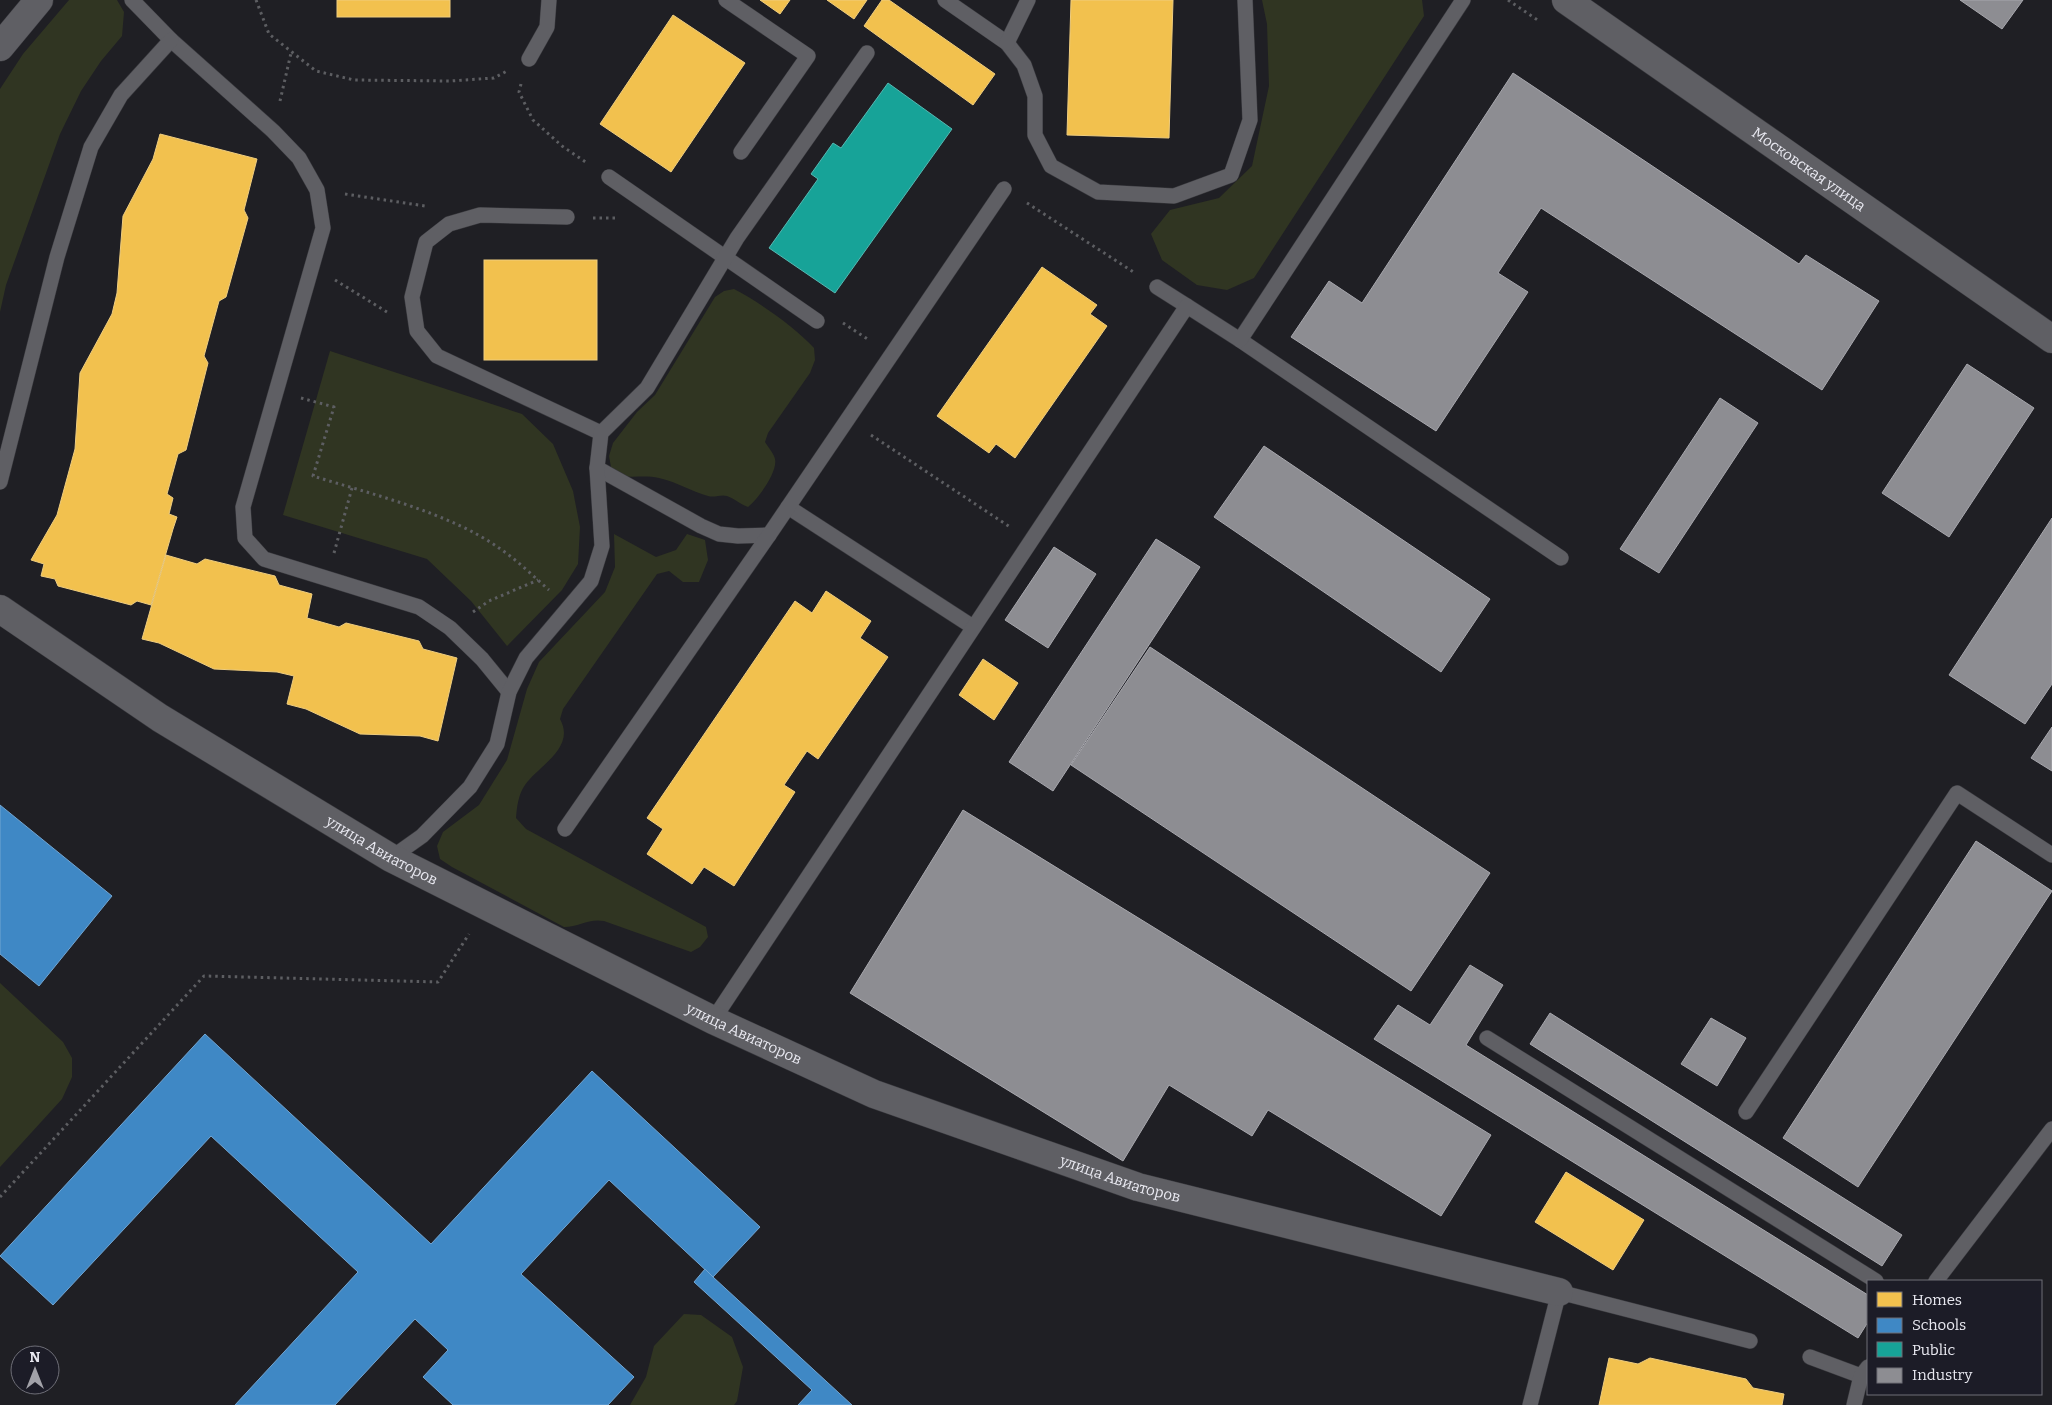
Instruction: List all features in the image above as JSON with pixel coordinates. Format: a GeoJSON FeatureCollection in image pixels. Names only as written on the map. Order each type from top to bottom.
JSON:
{"type":"FeatureCollection","features":[{"type":"Feature","properties":{"kind":"street"},"geometry":{"type":"LineString","coordinates":[[0,47],[39,0]]}},
{"type":"Feature","properties":{"kind":"street","name":"Московская улица"},"geometry":{"type":"LineString","coordinates":[[1566,0],[2052,339]]}},
{"type":"Feature","properties":{"kind":"street","name":"улица Авиаторов"},"geometry":{"type":"LineString","coordinates":[[0,609],[160,718],[391,858],[713,1020],[874,1094],[1138,1187],[1559,1292]]}},
{"type":"Feature","properties":{"kind":"lane"},"geometry":{"type":"LineString","coordinates":[[132,0],[171,40],[273,131],[298,158],[317,190],[323,228],[243,507],[245,538],[264,559],[419,607],[450,628],[482,659],[509,692]]}},
{"type":"Feature","properties":{"kind":"lane"},"geometry":{"type":"LineString","coordinates":[[529,59],[547,27],[549,0]]}},
{"type":"Feature","properties":{"kind":"lane"},"geometry":{"type":"LineString","coordinates":[[726,0],[808,56],[741,152]]}},
{"type":"Feature","properties":{"kind":"lane"},"geometry":{"type":"LineString","coordinates":[[945,0],[1007,43],[1024,65],[1035,96],[1035,135],[1051,166],[1098,192],[1174,196],[1231,175],[1250,120],[1245,0]]}},
{"type":"Feature","properties":{"kind":"lane"},"geometry":{"type":"LineString","coordinates":[[1007,43],[1028,0]]}},
{"type":"Feature","properties":{"kind":"lane"},"geometry":{"type":"LineString","coordinates":[[1240,340],[1463,0]]}},
{"type":"Feature","properties":{"kind":"lane"},"geometry":{"type":"LineString","coordinates":[[0,482],[56,257],[91,147],[122,95],[171,40]]}},
{"type":"Feature","properties":{"kind":"lane"},"geometry":{"type":"LineString","coordinates":[[391,858],[422,836],[470,786],[497,744],[509,692],[526,658],[591,581],[602,546],[597,468],[601,433],[647,388],[725,258],[867,53]]}},
{"type":"Feature","properties":{"kind":"lane"},"geometry":{"type":"LineString","coordinates":[[609,177],[817,321]]}},
{"type":"Feature","properties":{"kind":"lane"},"geometry":{"type":"LineString","coordinates":[[565,829],[769,535],[1004,189]]}},
{"type":"Feature","properties":{"kind":"lane"},"geometry":{"type":"LineString","coordinates":[[567,217],[480,215],[449,224],[426,242],[412,297],[417,331],[437,356],[601,433]]}},
{"type":"Feature","properties":{"kind":"lane"},"geometry":{"type":"LineString","coordinates":[[1157,287],[1240,340],[1561,558]]}},
{"type":"Feature","properties":{"kind":"lane"},"geometry":{"type":"LineString","coordinates":[[713,1020],[1187,306]]}},
{"type":"Feature","properties":{"kind":"lane"},"geometry":{"type":"LineString","coordinates":[[597,468],[700,526],[719,534],[738,536],[769,535]]}},
{"type":"Feature","properties":{"kind":"lane"},"geometry":{"type":"LineString","coordinates":[[788,507],[973,627]]}},
{"type":"Feature","properties":{"kind":"lane"},"geometry":{"type":"LineString","coordinates":[[1746,1112],[1957,793],[2052,855]]}},
{"type":"Feature","properties":{"kind":"lane"},"geometry":{"type":"LineString","coordinates":[[1487,1038],[1874,1280]]}},
{"type":"Feature","properties":{"kind":"lane"},"geometry":{"type":"LineString","coordinates":[[1937,1280],[2051,1135]]}},
{"type":"Feature","properties":{"kind":"lane"},"geometry":{"type":"LineString","coordinates":[[1530,1405],[1559,1292],[1750,1341]]}},
{"type":"Feature","properties":{"kind":"lane"},"geometry":{"type":"LineString","coordinates":[[1810,1357],[1865,1372],[1854,1405]]}},
{"type":"Feature","properties":{"kind":"path"},"geometry":{"type":"LineString","coordinates":[[256,0],[269,34],[291,53],[316,71],[354,80],[450,82],[494,78],[529,59]]}},
{"type":"Feature","properties":{"kind":"path"},"geometry":{"type":"LineString","coordinates":[[273,131],[291,53]]}},
{"type":"Feature","properties":{"kind":"path"},"geometry":{"type":"LineString","coordinates":[[529,59],[519,92],[533,120],[562,146],[609,177]]}},
{"type":"Feature","properties":{"kind":"path"},"geometry":{"type":"LineString","coordinates":[[1004,189],[1157,287]]}},
{"type":"Feature","properties":{"kind":"path"},"geometry":{"type":"LineString","coordinates":[[317,190],[480,215]]}},
{"type":"Feature","properties":{"kind":"path"},"geometry":{"type":"LineString","coordinates":[[313,266],[417,331]]}},
{"type":"Feature","properties":{"kind":"path"},"geometry":{"type":"LineString","coordinates":[[817,321],[845,323],[891,355]]}},
{"type":"Feature","properties":{"kind":"path"},"geometry":{"type":"LineString","coordinates":[[275,391],[334,407],[313,476],[432,514],[466,528],[499,547],[568,606]]}},
{"type":"Feature","properties":{"kind":"path"},"geometry":{"type":"LineString","coordinates":[[847,420],[1030,540]]}},
{"type":"Feature","properties":{"kind":"path"},"geometry":{"type":"LineString","coordinates":[[328,578],[352,488]]}},
{"type":"Feature","properties":{"kind":"path"},"geometry":{"type":"LineString","coordinates":[[450,628],[489,601],[538,580]]}},
{"type":"Feature","properties":{"kind":"path"},"geometry":{"type":"LineString","coordinates":[[0,1197],[204,976],[438,982],[461,948],[486,905]]}},
{"type":"Feature","properties":{"kind":"green space"},"geometry":{"type":"Polygon","coordinates":[[[69,0],[117,0],[124,12],[122,36],[101,61],[81,91],[60,134],[6,285],[0,312],[0,89],[23,54],[69,0]]]}},
{"type":"Feature","properties":{"kind":"green space"},"geometry":{"type":"Polygon","coordinates":[[[1262,0],[1422,0],[1424,16],[1254,278],[1227,290],[1197,285],[1162,260],[1151,234],[1170,210],[1219,198],[1252,166],[1269,86],[1267,24],[1262,0]]]}},
{"type":"Feature","properties":{"kind":"green space"},"geometry":{"type":"Polygon","coordinates":[[[734,289],[776,316],[814,348],[815,360],[810,373],[768,433],[765,442],[775,459],[775,464],[766,485],[748,507],[727,496],[708,496],[659,478],[620,476],[611,467],[609,456],[613,443],[637,412],[655,395],[715,297],[724,291],[734,289]]]}},
{"type":"Feature","properties":{"kind":"green space"},"geometry":{"type":"Polygon","coordinates":[[[330,351],[522,414],[553,444],[573,491],[580,527],[578,564],[562,590],[507,646],[471,601],[427,559],[283,515],[330,351]]]}},
{"type":"Feature","properties":{"kind":"green space"},"geometry":{"type":"Polygon","coordinates":[[[614,534],[656,557],[676,550],[687,534],[705,540],[708,560],[699,582],[683,582],[669,571],[657,574],[563,709],[560,719],[564,729],[560,747],[525,785],[519,797],[516,818],[526,829],[706,927],[708,937],[700,947],[691,952],[599,920],[564,927],[452,867],[440,859],[437,846],[443,832],[479,805],[507,760],[527,689],[539,662],[605,592],[615,567],[614,534]]]}},
{"type":"Feature","properties":{"kind":"green space"},"geometry":{"type":"Polygon","coordinates":[[[0,983],[63,1042],[72,1058],[72,1077],[62,1099],[0,1167],[0,983]]]}},
{"type":"Feature","properties":{"kind":"green space"},"geometry":{"type":"Polygon","coordinates":[[[684,1314],[701,1315],[732,1337],[743,1367],[737,1401],[734,1405],[630,1405],[646,1377],[654,1346],[684,1314]]]}},
{"type":"Feature","properties":{"kind":"building: Homes"},"geometry":{"type":"Polygon","coordinates":[[[337,0],[450,0],[450,17],[337,17],[337,0]]]}},
{"type":"Feature","properties":{"kind":"building: Homes"},"geometry":{"type":"Polygon","coordinates":[[[760,0],[790,0],[780,14],[760,0]]]}},
{"type":"Feature","properties":{"kind":"building: Homes"},"geometry":{"type":"Polygon","coordinates":[[[827,0],[867,0],[854,19],[827,0]]]}},
{"type":"Feature","properties":{"kind":"building: Homes"},"geometry":{"type":"Polygon","coordinates":[[[882,0],[889,0],[995,74],[973,105],[864,26],[882,0]]]}},
{"type":"Feature","properties":{"kind":"building: Homes"},"geometry":{"type":"Polygon","coordinates":[[[1071,0],[1173,0],[1169,138],[1067,135],[1071,0]]]}},
{"type":"Feature","properties":{"kind":"building: Homes"},"geometry":{"type":"Polygon","coordinates":[[[673,15],[745,63],[671,172],[600,124],[673,15]]]}},
{"type":"Feature","properties":{"kind":"building: Homes"},"geometry":{"type":"Polygon","coordinates":[[[160,134],[257,159],[244,210],[248,218],[226,297],[219,301],[204,356],[208,363],[186,450],[178,454],[167,494],[173,498],[169,514],[177,517],[151,605],[137,601],[131,605],[58,586],[55,579],[41,576],[44,564],[31,560],[57,515],[75,449],[80,373],[112,314],[117,293],[123,216],[153,159],[160,134]]]}},
{"type":"Feature","properties":{"kind":"building: Homes"},"geometry":{"type":"Polygon","coordinates":[[[484,260],[597,260],[597,360],[484,360],[484,260]]]}},
{"type":"Feature","properties":{"kind":"building: Homes"},"geometry":{"type":"Polygon","coordinates":[[[1042,267],[1097,305],[1090,314],[1107,326],[1015,458],[996,444],[989,453],[937,416],[1042,267]]]}},
{"type":"Feature","properties":{"kind":"building: Homes"},"geometry":{"type":"Polygon","coordinates":[[[166,555],[197,564],[205,559],[275,576],[279,585],[312,594],[307,618],[339,627],[346,623],[419,641],[423,649],[457,658],[438,741],[420,736],[360,734],[306,709],[287,704],[294,676],[277,672],[214,669],[159,643],[142,639],[166,555]]]}},
{"type":"Feature","properties":{"kind":"building: Homes"},"geometry":{"type":"Polygon","coordinates":[[[826,591],[871,621],[860,638],[888,657],[818,759],[807,751],[784,785],[795,792],[734,886],[704,867],[692,884],[647,854],[663,829],[647,818],[795,601],[812,613],[826,591]]]}},
{"type":"Feature","properties":{"kind":"building: Homes"},"geometry":{"type":"Polygon","coordinates":[[[983,659],[1018,683],[994,720],[959,695],[983,659]]]}},
{"type":"Feature","properties":{"kind":"building: Homes"},"geometry":{"type":"Polygon","coordinates":[[[1566,1172],[1644,1220],[1613,1270],[1535,1222],[1566,1172]]]}},
{"type":"Feature","properties":{"kind":"building: Homes"},"geometry":{"type":"Polygon","coordinates":[[[1609,1358],[1638,1364],[1650,1358],[1746,1379],[1753,1388],[1784,1394],[1782,1405],[1599,1405],[1609,1358]]]}},
{"type":"Feature","properties":{"kind":"building: Schools"},"geometry":{"type":"Polygon","coordinates":[[[0,805],[112,896],[39,986],[0,954],[0,805]]]}},
{"type":"Feature","properties":{"kind":"building: Schools"},"geometry":{"type":"Polygon","coordinates":[[[205,1034],[431,1244],[592,1071],[760,1227],[713,1277],[609,1180],[521,1274],[634,1377],[608,1405],[453,1405],[423,1377],[448,1350],[415,1319],[335,1405],[235,1405],[358,1272],[211,1136],[53,1305],[0,1256],[205,1034]]]}},
{"type":"Feature","properties":{"kind":"building: Schools"},"geometry":{"type":"Polygon","coordinates":[[[705,1269],[852,1405],[798,1405],[812,1390],[694,1282],[705,1269]]]}},
{"type":"Feature","properties":{"kind":"building: Public"},"geometry":{"type":"Polygon","coordinates":[[[888,83],[952,129],[835,293],[769,248],[818,179],[811,174],[833,143],[841,148],[888,83]]]}},
{"type":"Feature","properties":{"kind":"building: Industry"},"geometry":{"type":"Polygon","coordinates":[[[1960,0],[2023,0],[2002,29],[1960,0]]]}},
{"type":"Feature","properties":{"kind":"building: Industry"},"geometry":{"type":"Polygon","coordinates":[[[1513,73],[1799,264],[1806,255],[1879,301],[1822,390],[1541,208],[1498,273],[1528,292],[1436,431],[1291,337],[1329,281],[1362,303],[1513,73]]]}},
{"type":"Feature","properties":{"kind":"building: Industry"},"geometry":{"type":"Polygon","coordinates":[[[1967,364],[2034,408],[1949,537],[1882,493],[1967,364]]]}},
{"type":"Feature","properties":{"kind":"building: Industry"},"geometry":{"type":"Polygon","coordinates":[[[1720,398],[1758,423],[1659,573],[1620,549],[1720,398]]]}},
{"type":"Feature","properties":{"kind":"building: Industry"},"geometry":{"type":"Polygon","coordinates":[[[1264,446],[1490,599],[1441,672],[1214,517],[1264,446]]]}},
{"type":"Feature","properties":{"kind":"building: Industry"},"geometry":{"type":"Polygon","coordinates":[[[2052,518],[2052,684],[2025,724],[1949,675],[2052,518]]]}},
{"type":"Feature","properties":{"kind":"building: Industry"},"geometry":{"type":"Polygon","coordinates":[[[1156,539],[1200,567],[1053,791],[1009,762],[1156,539]]]}},
{"type":"Feature","properties":{"kind":"building: Industry"},"geometry":{"type":"Polygon","coordinates":[[[1054,547],[1096,574],[1048,648],[1005,620],[1054,547]]]}},
{"type":"Feature","properties":{"kind":"building: Industry"},"geometry":{"type":"Polygon","coordinates":[[[1150,647],[1490,873],[1411,991],[1071,765],[1150,647]]]}},
{"type":"Feature","properties":{"kind":"building: Industry"},"geometry":{"type":"Polygon","coordinates":[[[2052,727],[2052,771],[2031,758],[2052,727]]]}},
{"type":"Feature","properties":{"kind":"building: Industry"},"geometry":{"type":"Polygon","coordinates":[[[963,810],[1491,1135],[1441,1216],[1268,1110],[1252,1136],[1169,1085],[1123,1161],[850,993],[963,810]]]}},
{"type":"Feature","properties":{"kind":"building: Industry"},"geometry":{"type":"Polygon","coordinates":[[[1976,841],[2052,891],[1858,1187],[1783,1138],[1976,841]]]}},
{"type":"Feature","properties":{"kind":"building: Industry"},"geometry":{"type":"Polygon","coordinates":[[[1470,965],[1503,985],[1466,1045],[1867,1294],[1867,1324],[1858,1338],[1374,1039],[1398,1005],[1430,1025],[1470,965]]]}},
{"type":"Feature","properties":{"kind":"building: Industry"},"geometry":{"type":"Polygon","coordinates":[[[1550,1013],[1902,1235],[1882,1266],[1530,1044],[1550,1013]]]}},
{"type":"Feature","properties":{"kind":"building: Industry"},"geometry":{"type":"Polygon","coordinates":[[[1711,1018],[1746,1038],[1717,1086],[1681,1064],[1711,1018]]]}}]}
